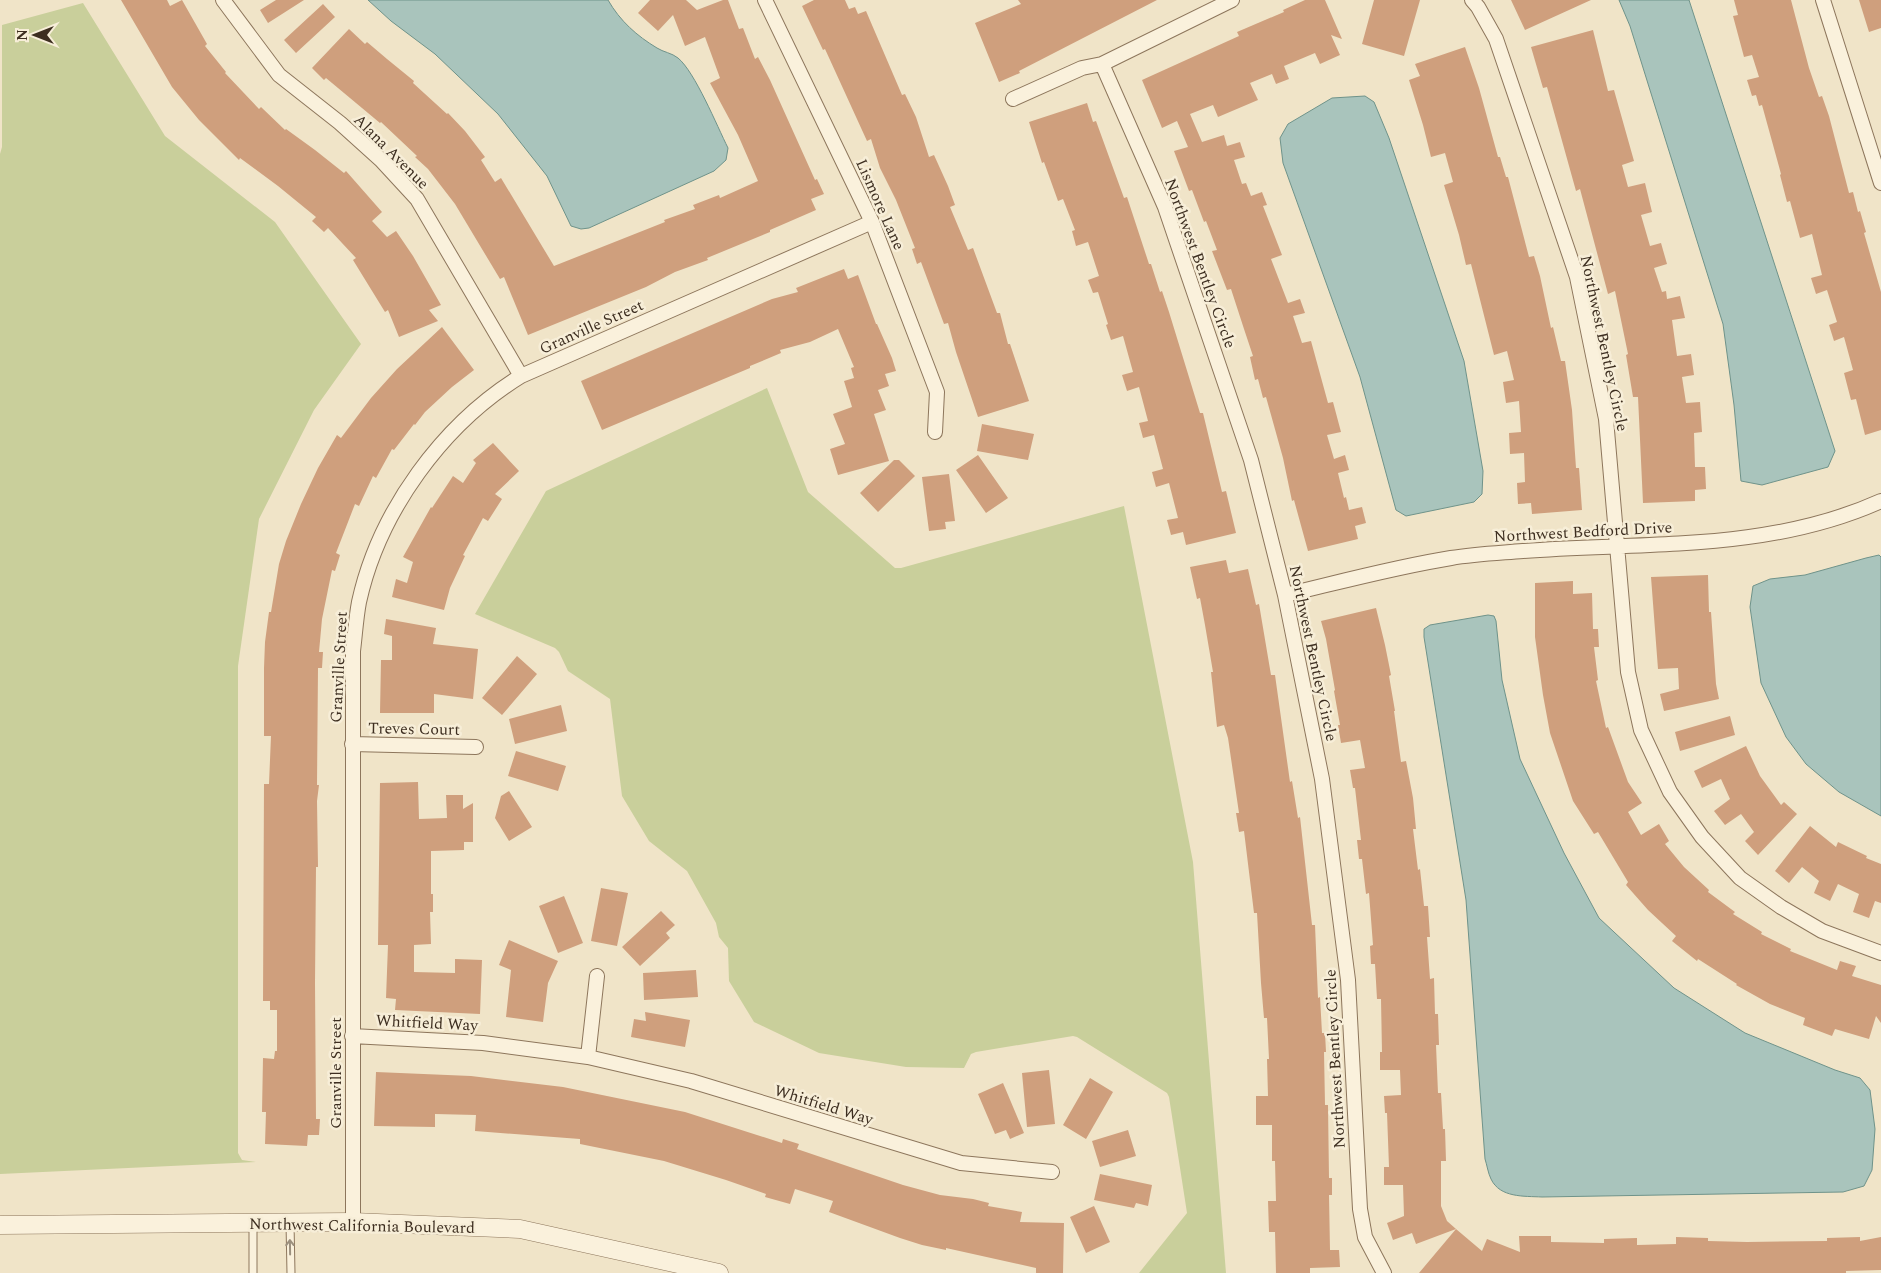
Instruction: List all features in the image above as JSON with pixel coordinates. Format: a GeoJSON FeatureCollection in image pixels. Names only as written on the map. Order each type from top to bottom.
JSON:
{"type":"FeatureCollection","features":[{"type":"Feature","properties":{"kind":"street","name":"Alana Avenue"},"geometry":{"type":"LineString","coordinates":[[223,0],[279,75],[340,123],[381,160],[418,200],[522,376]]}},
{"type":"Feature","properties":{"kind":"street","name":"Lismore Lane"},"geometry":{"type":"LineString","coordinates":[[765,0],[872,222],[937,392],[936,432]]}},
{"type":"Feature","properties":{"kind":"street"},"geometry":{"type":"LineString","coordinates":[[1013,100],[1082,68],[1102,64],[1232,0]]}},
{"type":"Feature","properties":{"kind":"street","name":"Northwest Bentley Circle"},"geometry":{"type":"LineString","coordinates":[[1472,0],[1496,39],[1577,276],[1606,419],[1628,672],[1642,730],[1670,792],[1702,837],[1740,878],[1781,907],[1822,931],[1881,953]]}},
{"type":"Feature","properties":{"kind":"street"},"geometry":{"type":"LineString","coordinates":[[1823,0],[1881,184]]}},
{"type":"Feature","properties":{"kind":"street","name":"Northwest Bentley Circle"},"geometry":{"type":"LineString","coordinates":[[1102,64],[1164,207],[1251,460],[1285,595],[1322,779],[1348,980],[1360,1209],[1365,1237],[1384,1273]]}},
{"type":"Feature","properties":{"kind":"street","name":"Granville Street"},"geometry":{"type":"LineString","coordinates":[[353,1222],[353,651],[359,602],[373,558],[397,504],[425,462],[458,426],[497,391],[522,376],[872,222]]}},
{"type":"Feature","properties":{"kind":"street","name":"Northwest Bedford Drive"},"geometry":{"type":"LineString","coordinates":[[1285,595],[1402,567],[1452,558],[1524,551],[1618,547],[1745,538],[1809,526],[1881,500]]}},
{"type":"Feature","properties":{"kind":"street","name":"Treves Court"},"geometry":{"type":"LineString","coordinates":[[352,744],[476,747]]}},
{"type":"Feature","properties":{"kind":"street"},"geometry":{"type":"LineString","coordinates":[[588,1057],[597,976]]}},
{"type":"Feature","properties":{"kind":"street","name":"Whitfield Way"},"geometry":{"type":"LineString","coordinates":[[352,1036],[484,1043],[588,1057],[691,1081],[961,1163],[1052,1172]]}},
{"type":"Feature","properties":{"kind":"street","name":"Northwest California Boulevard"},"geometry":{"type":"LineString","coordinates":[[0,1225],[353,1222],[520,1229],[719,1273]]}},
{"type":"Feature","properties":{"kind":"lane"},"geometry":{"type":"LineString","coordinates":[[253,1222],[254,1273]]}},
{"type":"Feature","properties":{"kind":"lane"},"geometry":{"type":"LineString","coordinates":[[290,1222],[290,1273]]}},
{"type":"Feature","properties":{"kind":"green space"},"geometry":{"type":"Polygon","coordinates":[[[83,3],[165,136],[275,222],[361,344],[314,410],[259,519],[238,666],[238,1153],[242,1160],[256,1162],[0,1174],[0,154],[2,147],[2,25],[83,3]]]}},
{"type":"Feature","properties":{"kind":"green space"},"geometry":{"type":"Polygon","coordinates":[[[767,388],[808,492],[895,568],[901,568],[1124,506],[1193,862],[1226,1273],[1139,1273],[1187,1213],[1169,1097],[1167,1093],[1077,1037],[1073,1036],[976,1052],[971,1054],[964,1068],[906,1067],[819,1053],[754,1022],[729,981],[728,948],[719,937],[716,923],[687,871],[649,841],[622,796],[610,699],[568,671],[559,652],[555,648],[475,614],[546,491],[767,388]]]}},
{"type":"Feature","properties":{"kind":"water"},"geometry":{"type":"Polygon","coordinates":[[[368,0],[608,0],[618,15],[636,33],[657,48],[676,56],[685,65],[728,148],[726,160],[714,171],[589,228],[581,229],[571,226],[547,176],[498,114],[435,54],[391,21],[368,0]]]}},
{"type":"Feature","properties":{"kind":"water"},"geometry":{"type":"Polygon","coordinates":[[[1619,0],[1689,0],[1835,451],[1828,467],[1762,485],[1741,481],[1734,405],[1723,324],[1630,26],[1619,0]]]}},
{"type":"Feature","properties":{"kind":"water"},"geometry":{"type":"Polygon","coordinates":[[[1365,96],[1374,102],[1389,138],[1464,361],[1483,471],[1482,494],[1474,502],[1406,516],[1396,510],[1360,377],[1283,163],[1280,138],[1288,124],[1332,98],[1365,96]]]}},
{"type":"Feature","properties":{"kind":"water"},"geometry":{"type":"Polygon","coordinates":[[[1879,555],[1881,557],[1881,816],[1839,792],[1806,764],[1786,737],[1761,683],[1750,607],[1753,586],[1770,579],[1805,575],[1879,555]]]}},
{"type":"Feature","properties":{"kind":"water"},"geometry":{"type":"Polygon","coordinates":[[[1488,615],[1494,616],[1496,621],[1502,680],[1520,759],[1564,853],[1599,918],[1674,988],[1745,1033],[1835,1070],[1860,1078],[1870,1090],[1875,1129],[1872,1170],[1864,1186],[1843,1192],[1542,1197],[1513,1195],[1500,1190],[1495,1185],[1490,1177],[1485,1159],[1466,900],[1424,637],[1424,629],[1430,625],[1488,615]]]}},
{"type":"Feature","properties":{"kind":"building"},"geometry":{"type":"Polygon","coordinates":[[[121,0],[167,0],[170,6],[182,0],[207,44],[205,46],[225,73],[259,109],[261,107],[285,130],[315,150],[344,173],[346,171],[382,212],[372,221],[387,237],[396,231],[413,256],[441,305],[429,310],[438,321],[399,337],[388,310],[385,312],[353,260],[356,258],[328,228],[324,232],[312,221],[316,217],[278,186],[240,158],[239,160],[199,120],[172,87],[121,0]]]}},
{"type":"Feature","properties":{"kind":"building"},"geometry":{"type":"Polygon","coordinates":[[[276,0],[304,0],[268,23],[260,10],[276,0]]]}},
{"type":"Feature","properties":{"kind":"building"},"geometry":{"type":"Polygon","coordinates":[[[650,0],[686,0],[697,10],[723,0],[728,0],[739,29],[743,28],[755,59],[758,57],[770,80],[815,180],[817,179],[824,194],[811,199],[816,210],[770,230],[770,232],[707,258],[708,260],[675,272],[646,287],[528,335],[504,277],[500,279],[455,204],[428,169],[381,122],[326,78],[324,80],[312,68],[349,29],[365,44],[367,42],[414,81],[413,83],[448,113],[465,131],[485,157],[481,160],[495,182],[501,178],[554,266],[695,209],[693,205],[719,195],[720,198],[758,181],[738,135],[710,83],[720,78],[705,37],[685,46],[673,15],[658,31],[638,13],[650,0]]]}},
{"type":"Feature","properties":{"kind":"building"},"geometry":{"type":"Polygon","coordinates":[[[814,0],[845,0],[849,9],[855,7],[858,14],[866,11],[902,95],[905,94],[916,117],[929,157],[934,155],[948,186],[955,205],[950,207],[968,250],[973,248],[997,313],[1000,313],[1008,344],[1010,344],[1029,401],[978,417],[948,323],[944,324],[921,262],[917,264],[912,249],[915,248],[896,200],[880,168],[871,139],[867,141],[825,49],[823,50],[802,6],[814,0]]]}},
{"type":"Feature","properties":{"kind":"building"},"geometry":{"type":"Polygon","coordinates":[[[1018,0],[1157,0],[1019,71],[1020,73],[999,82],[975,23],[1021,4],[1018,0]]]}},
{"type":"Feature","properties":{"kind":"building"},"geometry":{"type":"Polygon","coordinates":[[[1305,0],[1325,0],[1342,39],[1331,35],[1340,55],[1320,64],[1315,53],[1284,66],[1289,79],[1276,84],[1272,74],[1250,83],[1258,100],[1218,117],[1213,105],[1190,114],[1202,142],[1224,135],[1227,146],[1240,142],[1245,157],[1234,160],[1242,184],[1246,183],[1251,196],[1262,192],[1267,205],[1263,206],[1282,255],[1271,259],[1288,303],[1300,299],[1305,313],[1293,316],[1302,343],[1311,341],[1328,403],[1333,402],[1341,432],[1327,435],[1334,459],[1345,455],[1349,470],[1338,473],[1344,498],[1346,497],[1349,510],[1362,507],[1366,523],[1355,526],[1358,539],[1308,551],[1294,500],[1292,501],[1283,458],[1266,397],[1263,398],[1258,379],[1255,380],[1250,357],[1253,356],[1231,289],[1227,290],[1212,251],[1217,250],[1206,221],[1204,222],[1192,190],[1189,191],[1174,151],[1188,147],[1177,121],[1162,128],[1142,80],[1239,36],[1237,32],[1284,12],[1283,10],[1305,0]]]}},
{"type":"Feature","properties":{"kind":"building"},"geometry":{"type":"Polygon","coordinates":[[[1374,0],[1420,0],[1404,56],[1362,44],[1374,0]]]}},
{"type":"Feature","properties":{"kind":"building"},"geometry":{"type":"Polygon","coordinates":[[[1511,0],[1591,0],[1525,30],[1511,0]]]}},
{"type":"Feature","properties":{"kind":"building"},"geometry":{"type":"Polygon","coordinates":[[[1734,0],[1791,0],[1809,68],[1819,97],[1822,96],[1829,116],[1849,193],[1853,192],[1858,212],[1860,211],[1866,232],[1864,233],[1881,292],[1881,430],[1865,435],[1856,399],[1851,400],[1844,373],[1853,370],[1844,337],[1834,341],[1829,325],[1837,322],[1827,290],[1816,294],[1811,278],[1822,275],[1812,234],[1800,238],[1790,201],[1787,202],[1762,105],[1759,106],[1756,95],[1752,96],[1747,80],[1759,77],[1752,55],[1744,57],[1733,16],[1738,15],[1734,0]]]}},
{"type":"Feature","properties":{"kind":"building"},"geometry":{"type":"Polygon","coordinates":[[[1859,0],[1881,0],[1881,28],[1869,32],[1859,0]]]}},
{"type":"Feature","properties":{"kind":"building"},"geometry":{"type":"Polygon","coordinates":[[[323,4],[335,17],[296,53],[284,40],[323,4]]]}},
{"type":"Feature","properties":{"kind":"building"},"geometry":{"type":"Polygon","coordinates":[[[1593,30],[1608,91],[1614,90],[1634,161],[1622,165],[1628,187],[1645,183],[1652,212],[1641,215],[1650,246],[1661,243],[1667,264],[1654,268],[1662,292],[1666,291],[1667,299],[1680,296],[1685,318],[1672,320],[1677,356],[1691,354],[1694,375],[1682,377],[1686,403],[1700,402],[1702,432],[1694,433],[1695,467],[1705,467],[1706,489],[1695,490],[1695,501],[1643,503],[1638,397],[1633,397],[1626,355],[1628,354],[1615,291],[1608,294],[1580,189],[1576,191],[1547,87],[1543,88],[1531,47],[1593,30]]]}},
{"type":"Feature","properties":{"kind":"building"},"geometry":{"type":"Polygon","coordinates":[[[1465,47],[1479,88],[1498,157],[1500,157],[1506,177],[1508,177],[1529,257],[1534,256],[1561,361],[1565,361],[1572,410],[1576,468],[1579,468],[1582,510],[1532,514],[1531,503],[1518,504],[1517,483],[1525,482],[1524,453],[1510,454],[1509,433],[1521,432],[1519,401],[1506,403],[1503,382],[1514,380],[1507,351],[1494,355],[1471,264],[1466,265],[1444,185],[1453,182],[1445,153],[1431,157],[1409,80],[1420,76],[1415,64],[1465,47]]]}},
{"type":"Feature","properties":{"kind":"building"},"geometry":{"type":"Polygon","coordinates":[[[1087,103],[1093,122],[1096,121],[1124,198],[1127,197],[1149,264],[1151,264],[1160,292],[1162,291],[1200,413],[1203,413],[1222,492],[1226,491],[1236,533],[1186,545],[1183,532],[1171,535],[1167,520],[1178,518],[1169,483],[1156,487],[1152,472],[1163,469],[1154,435],[1143,438],[1139,423],[1148,421],[1139,387],[1127,391],[1122,375],[1133,372],[1123,336],[1111,340],[1098,292],[1093,293],[1088,280],[1099,276],[1088,242],[1076,246],[1072,231],[1075,230],[1063,199],[1058,201],[1044,162],[1042,163],[1029,122],[1087,103]]]}},
{"type":"Feature","properties":{"kind":"building"},"geometry":{"type":"Polygon","coordinates":[[[844,269],[848,279],[858,275],[896,371],[885,374],[889,386],[878,390],[886,410],[874,414],[889,461],[838,475],[830,449],[845,444],[833,414],[852,407],[844,381],[854,378],[851,368],[854,367],[838,329],[810,342],[780,350],[781,353],[750,366],[750,368],[602,430],[581,381],[772,299],[798,292],[796,288],[844,269]]]}},
{"type":"Feature","properties":{"kind":"building"},"geometry":{"type":"Polygon","coordinates":[[[442,327],[474,370],[425,412],[394,450],[392,449],[376,478],[373,476],[359,506],[355,504],[336,553],[340,555],[335,571],[332,570],[322,619],[319,652],[323,652],[322,668],[318,668],[317,785],[319,785],[317,801],[318,867],[316,867],[315,983],[316,1119],[320,1119],[319,1135],[308,1135],[307,1146],[265,1144],[266,1112],[262,1112],[263,1058],[274,1059],[275,1051],[277,1051],[277,1010],[270,1010],[270,1001],[263,1001],[264,784],[269,784],[271,736],[264,736],[264,668],[269,612],[271,612],[279,564],[301,504],[318,468],[337,435],[341,438],[371,398],[397,369],[442,327]]]}},
{"type":"Feature","properties":{"kind":"building"},"geometry":{"type":"Polygon","coordinates":[[[982,424],[1034,434],[1028,460],[977,451],[982,424]]]}},
{"type":"Feature","properties":{"kind":"building"},"geometry":{"type":"Polygon","coordinates":[[[493,443],[519,471],[495,494],[502,499],[488,521],[483,518],[463,555],[465,556],[450,588],[444,610],[392,597],[396,579],[407,583],[413,562],[403,557],[431,507],[453,476],[463,483],[476,463],[473,460],[493,443]]]}},
{"type":"Feature","properties":{"kind":"building"},"geometry":{"type":"Polygon","coordinates":[[[978,455],[1008,498],[986,513],[956,470],[978,455]]]}},
{"type":"Feature","properties":{"kind":"building"},"geometry":{"type":"Polygon","coordinates":[[[894,460],[899,460],[915,476],[878,512],[860,493],[894,460]]]}},
{"type":"Feature","properties":{"kind":"building"},"geometry":{"type":"Polygon","coordinates":[[[949,474],[955,521],[945,522],[946,529],[929,531],[922,477],[949,474]]]}},
{"type":"Feature","properties":{"kind":"building"},"geometry":{"type":"Polygon","coordinates":[[[1226,560],[1229,573],[1248,569],[1256,605],[1259,604],[1271,675],[1275,675],[1290,782],[1292,781],[1298,818],[1300,817],[1312,925],[1315,925],[1318,998],[1320,997],[1322,1033],[1325,1033],[1325,1105],[1328,1105],[1329,1178],[1332,1178],[1332,1195],[1329,1195],[1330,1250],[1339,1250],[1340,1267],[1310,1268],[1310,1273],[1276,1273],[1275,1232],[1269,1232],[1268,1201],[1276,1201],[1275,1161],[1272,1161],[1272,1125],[1256,1125],[1256,1096],[1268,1096],[1267,1059],[1269,1059],[1267,1018],[1264,1018],[1261,983],[1257,913],[1254,913],[1244,831],[1239,832],[1236,813],[1239,813],[1228,738],[1224,725],[1217,727],[1211,672],[1213,672],[1200,598],[1197,599],[1190,567],[1226,560]]]}},
{"type":"Feature","properties":{"kind":"building"},"geometry":{"type":"Polygon","coordinates":[[[1708,575],[1709,612],[1711,612],[1716,684],[1719,699],[1664,711],[1660,694],[1679,689],[1678,668],[1658,669],[1651,577],[1708,575]]]}},
{"type":"Feature","properties":{"kind":"building"},"geometry":{"type":"Polygon","coordinates":[[[1573,581],[1573,594],[1592,593],[1593,629],[1598,629],[1599,647],[1594,647],[1598,680],[1596,681],[1606,728],[1608,727],[1628,782],[1642,803],[1628,812],[1641,835],[1659,824],[1669,841],[1665,844],[1684,867],[1709,890],[1708,892],[1735,912],[1733,914],[1762,932],[1761,934],[1791,949],[1790,951],[1837,970],[1840,961],[1856,966],[1852,976],[1881,985],[1881,1023],[1876,1016],[1869,1039],[1835,1029],[1832,1036],[1803,1025],[1805,1018],[1770,1004],[1736,985],[1698,959],[1697,961],[1672,941],[1676,936],[1648,910],[1626,885],[1628,882],[1598,832],[1594,834],[1573,801],[1550,733],[1543,695],[1535,637],[1535,583],[1573,581]]]}},
{"type":"Feature","properties":{"kind":"building"},"geometry":{"type":"Polygon","coordinates":[[[1376,608],[1391,675],[1389,676],[1401,762],[1406,761],[1413,798],[1416,829],[1413,829],[1424,906],[1428,906],[1430,937],[1427,937],[1430,979],[1434,978],[1435,1014],[1438,1014],[1439,1045],[1436,1045],[1438,1093],[1441,1093],[1443,1129],[1445,1129],[1446,1161],[1441,1161],[1441,1206],[1447,1221],[1456,1229],[1416,1244],[1412,1233],[1393,1240],[1387,1223],[1404,1216],[1403,1185],[1384,1185],[1384,1167],[1389,1167],[1387,1113],[1385,1113],[1384,1096],[1401,1095],[1400,1070],[1380,1070],[1380,1052],[1382,1052],[1381,999],[1377,999],[1375,964],[1371,964],[1370,946],[1373,945],[1369,893],[1366,894],[1362,859],[1359,859],[1357,840],[1361,840],[1355,788],[1353,788],[1350,770],[1365,768],[1360,740],[1341,743],[1335,690],[1321,621],[1376,608]]]}},
{"type":"Feature","properties":{"kind":"building"},"geometry":{"type":"Polygon","coordinates":[[[386,619],[436,628],[433,644],[478,649],[473,699],[434,694],[434,713],[380,713],[381,660],[392,660],[392,636],[384,634],[386,619]]]}},
{"type":"Feature","properties":{"kind":"building"},"geometry":{"type":"Polygon","coordinates":[[[517,656],[537,674],[502,715],[482,698],[517,656]]]}},
{"type":"Feature","properties":{"kind":"building"},"geometry":{"type":"Polygon","coordinates":[[[561,705],[567,731],[515,744],[509,719],[561,705]]]}},
{"type":"Feature","properties":{"kind":"building"},"geometry":{"type":"Polygon","coordinates":[[[1730,716],[1735,735],[1680,751],[1675,732],[1730,716]]]}},
{"type":"Feature","properties":{"kind":"building"},"geometry":{"type":"Polygon","coordinates":[[[1746,746],[1760,776],[1781,805],[1784,802],[1797,814],[1758,855],[1745,841],[1754,832],[1741,814],[1725,825],[1714,811],[1730,799],[1721,779],[1702,788],[1694,771],[1746,746]]]}},
{"type":"Feature","properties":{"kind":"building"},"geometry":{"type":"Polygon","coordinates":[[[516,751],[566,766],[558,791],[508,776],[516,751]]]}},
{"type":"Feature","properties":{"kind":"building"},"geometry":{"type":"Polygon","coordinates":[[[418,782],[419,819],[447,818],[446,795],[463,795],[463,809],[473,803],[473,842],[464,842],[464,850],[431,851],[433,912],[430,912],[431,944],[414,945],[414,972],[455,973],[455,959],[482,960],[480,1014],[395,1010],[396,999],[386,998],[388,945],[378,945],[380,783],[418,782]]]}},
{"type":"Feature","properties":{"kind":"building"},"geometry":{"type":"Polygon","coordinates":[[[509,791],[532,827],[509,841],[495,818],[501,796],[509,791]]]}},
{"type":"Feature","properties":{"kind":"building"},"geometry":{"type":"Polygon","coordinates":[[[1810,826],[1836,847],[1838,842],[1881,864],[1881,903],[1875,901],[1869,918],[1853,912],[1859,894],[1838,884],[1830,901],[1814,893],[1819,881],[1802,867],[1789,883],[1775,871],[1810,826]]]}},
{"type":"Feature","properties":{"kind":"building"},"geometry":{"type":"Polygon","coordinates":[[[601,888],[628,893],[617,946],[591,941],[601,888]]]}},
{"type":"Feature","properties":{"kind":"building"},"geometry":{"type":"Polygon","coordinates":[[[564,896],[583,943],[558,953],[539,906],[564,896]]]}},
{"type":"Feature","properties":{"kind":"building"},"geometry":{"type":"Polygon","coordinates":[[[661,911],[675,925],[666,933],[670,938],[640,966],[622,947],[661,911]]]}},
{"type":"Feature","properties":{"kind":"building"},"geometry":{"type":"Polygon","coordinates":[[[509,940],[558,961],[548,983],[543,1022],[506,1017],[511,970],[499,965],[509,940]]]}},
{"type":"Feature","properties":{"kind":"building"},"geometry":{"type":"Polygon","coordinates":[[[696,970],[698,997],[644,1000],[643,973],[696,970]]]}},
{"type":"Feature","properties":{"kind":"building"},"geometry":{"type":"Polygon","coordinates":[[[645,1012],[690,1020],[685,1047],[631,1037],[634,1019],[646,1021],[645,1012]]]}},
{"type":"Feature","properties":{"kind":"building"},"geometry":{"type":"Polygon","coordinates":[[[1049,1070],[1055,1124],[1027,1127],[1022,1073],[1049,1070]]]}},
{"type":"Feature","properties":{"kind":"building"},"geometry":{"type":"Polygon","coordinates":[[[376,1072],[471,1076],[563,1087],[685,1112],[782,1143],[783,1139],[799,1144],[797,1149],[903,1185],[940,1195],[973,1199],[989,1203],[988,1206],[1022,1212],[1020,1222],[1064,1223],[1063,1273],[1036,1273],[1036,1268],[946,1248],[946,1250],[922,1245],[829,1212],[833,1201],[795,1189],[790,1204],[765,1197],[766,1194],[726,1180],[664,1161],[580,1144],[580,1139],[475,1131],[476,1115],[435,1114],[435,1127],[374,1126],[376,1072]]]}},
{"type":"Feature","properties":{"kind":"building"},"geometry":{"type":"Polygon","coordinates":[[[1090,1078],[1113,1092],[1086,1139],[1063,1125],[1090,1078]]]}},
{"type":"Feature","properties":{"kind":"building"},"geometry":{"type":"Polygon","coordinates":[[[1003,1083],[1024,1133],[1010,1139],[1006,1130],[995,1134],[978,1094],[1003,1083]]]}},
{"type":"Feature","properties":{"kind":"building"},"geometry":{"type":"Polygon","coordinates":[[[1128,1130],[1136,1156],[1100,1167],[1092,1141],[1128,1130]]]}},
{"type":"Feature","properties":{"kind":"building"},"geometry":{"type":"Polygon","coordinates":[[[1100,1174],[1152,1185],[1148,1206],[1136,1203],[1134,1208],[1094,1200],[1100,1174]]]}},
{"type":"Feature","properties":{"kind":"building"},"geometry":{"type":"Polygon","coordinates":[[[1094,1206],[1110,1242],[1086,1253],[1070,1217],[1094,1206]]]}},
{"type":"Feature","properties":{"kind":"building"},"geometry":{"type":"Polygon","coordinates":[[[1456,1229],[1482,1251],[1487,1239],[1520,1252],[1519,1236],[1551,1236],[1551,1242],[1604,1243],[1604,1239],[1637,1238],[1637,1245],[1676,1244],[1676,1237],[1708,1238],[1708,1241],[1747,1242],[1827,1241],[1827,1238],[1860,1237],[1860,1241],[1881,1237],[1881,1270],[1846,1271],[1846,1273],[1419,1273],[1456,1229]]]}}]}
